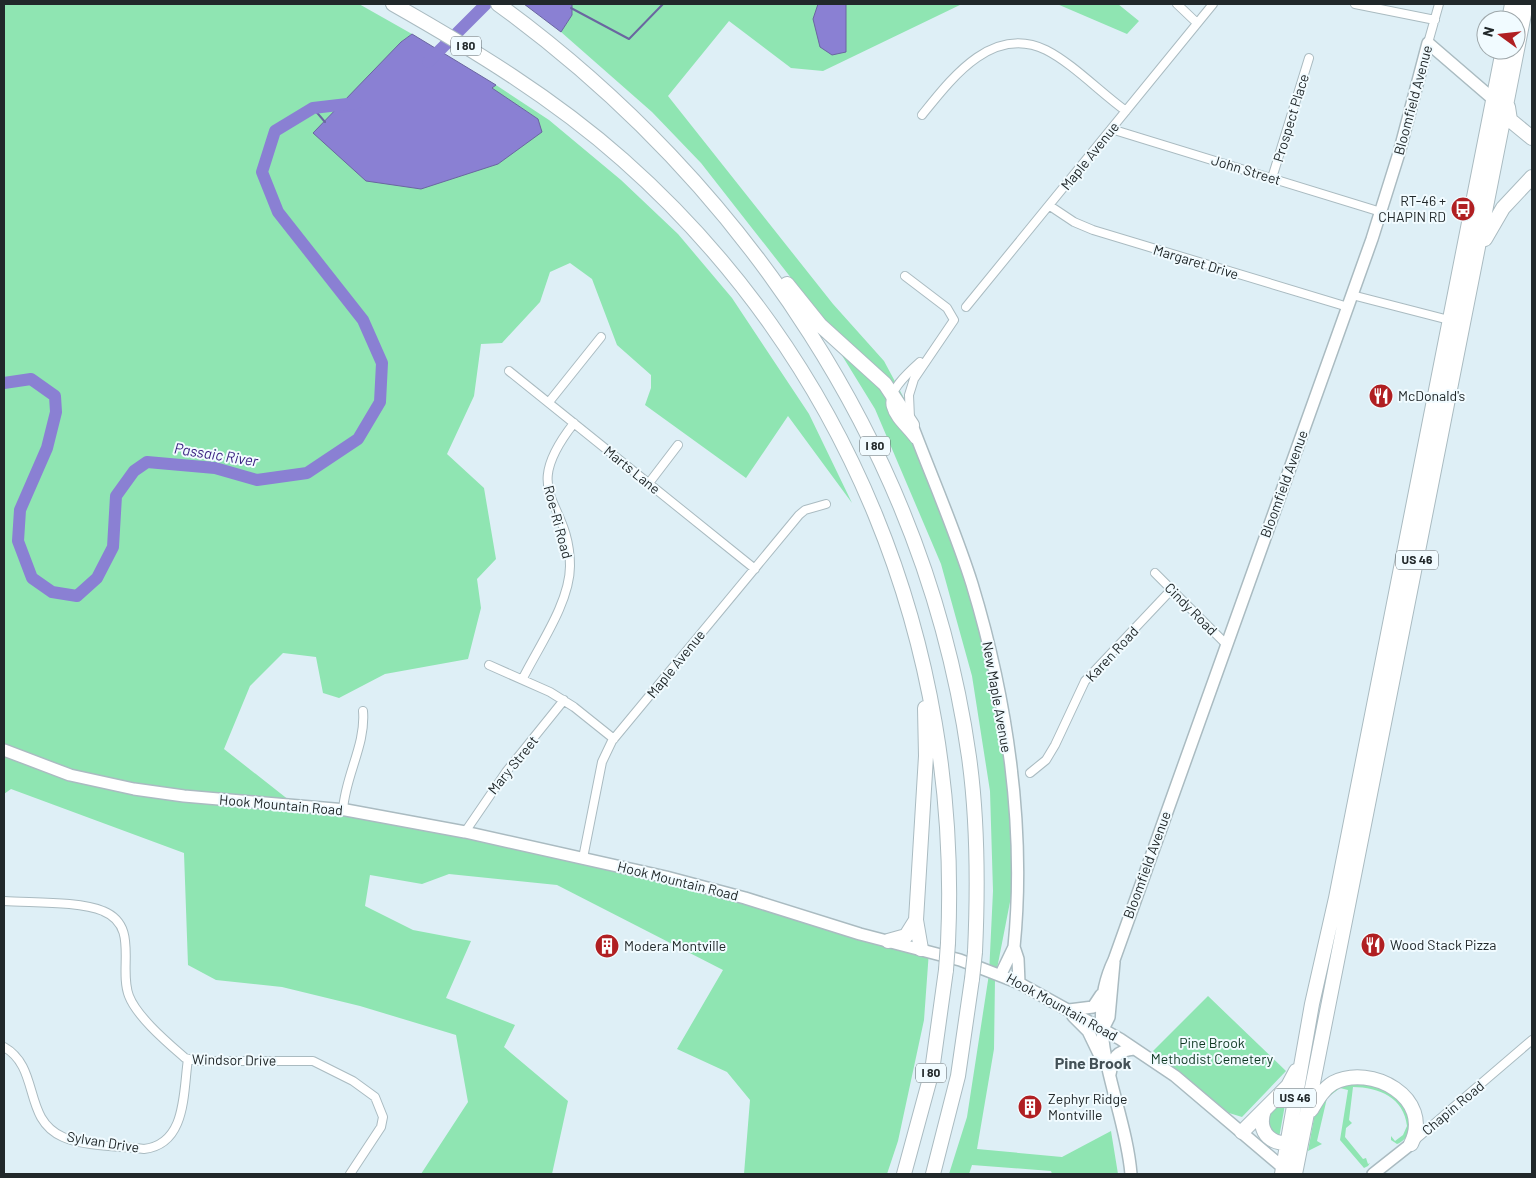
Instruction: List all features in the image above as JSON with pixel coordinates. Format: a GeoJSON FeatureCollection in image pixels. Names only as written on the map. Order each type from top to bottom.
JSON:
{"type":"FeatureCollection","features":[{"type":"Feature","properties":{"kind":"highway","name":"I 80"},"geometry":{"type":"LineString","coordinates":[[393,4],[512,76],[583,127],[656,191],[717,256],[767,320],[812,387],[854,466],[892,556],[916,632],[935,719],[945,790],[949,866],[946,970],[932,1071],[904,1174]]}},
{"type":"Feature","properties":{"kind":"highway","name":"I 80"},"geometry":{"type":"LineString","coordinates":[[498,4],[550,44],[628,113],[706,195],[790,303],[835,373],[886,470],[917,547],[949,651],[969,760],[976,840],[975,952],[972,979],[958,1076],[933,1174]]}},
{"type":"Feature","properties":{"kind":"highway","name":"US 46"},"geometry":{"type":"LineString","coordinates":[[1288,1173],[1302,1139],[1526,4]]}},
{"type":"Feature","properties":{"kind":"highway","name":"US 46"},"geometry":{"type":"LineString","coordinates":[[1288,1173],[1287,1143],[1303,1054],[1501,60]]}},
{"type":"Feature","properties":{"kind":"highway"},"geometry":{"type":"LineString","coordinates":[[1508,98],[1510,120],[1532,138]]}},
{"type":"Feature","properties":{"kind":"highway"},"geometry":{"type":"LineString","coordinates":[[1473,275],[1495,220],[1532,177]]}},
{"type":"Feature","properties":{"kind":"highway"},"geometry":{"type":"LineString","coordinates":[[706,195],[763,256],[820,325],[877,376],[892,394],[912,425]]}},
{"type":"Feature","properties":{"kind":"highway"},"geometry":{"type":"LineString","coordinates":[[916,632],[924,688],[927,740],[916,920],[921,949]]}},
{"type":"Feature","properties":{"kind":"highway"},"geometry":{"type":"LineString","coordinates":[[888,941],[906,936],[916,920]]}},
{"type":"Feature","properties":{"kind":"highway"},"geometry":{"type":"LineString","coordinates":[[1242,1132],[1288,1086],[1303,1054]]}},
{"type":"Feature","properties":{"kind":"highway"},"geometry":{"type":"LineString","coordinates":[[1306,1116],[1324,1091],[1334,1083],[1357,1077],[1376,1080],[1404,1094],[1412,1106],[1416,1128],[1411,1144]]}},
{"type":"Feature","properties":{"kind":"highway"},"geometry":{"type":"LineString","coordinates":[[1264,1110],[1262,1124],[1264,1134],[1271,1140],[1287,1143],[1302,1139]]}},
{"type":"Feature","properties":{"kind":"street"},"geometry":{"type":"LineString","coordinates":[[1177,4],[1197,23]]}},
{"type":"Feature","properties":{"kind":"street","name":"Maple Avenue"},"geometry":{"type":"LineString","coordinates":[[966,307],[1213,4]]}},
{"type":"Feature","properties":{"kind":"street"},"geometry":{"type":"LineString","coordinates":[[1355,4],[1435,20]]}},
{"type":"Feature","properties":{"kind":"street","name":"Bloomfield Avenue"},"geometry":{"type":"LineString","coordinates":[[1131,1174],[1130,1162],[1109,1078],[1100,1014],[1105,981],[1381,212],[1439,4]]}},
{"type":"Feature","properties":{"kind":"street"},"geometry":{"type":"LineString","coordinates":[[1428,43],[1493,99]]}},
{"type":"Feature","properties":{"kind":"street"},"geometry":{"type":"LineString","coordinates":[[922,115],[968,63],[994,48],[1013,44],[1046,50],[1126,111]]}},
{"type":"Feature","properties":{"kind":"street","name":"Prospect Place"},"geometry":{"type":"LineString","coordinates":[[1272,178],[1309,58]]}},
{"type":"Feature","properties":{"kind":"street","name":"John Street"},"geometry":{"type":"LineString","coordinates":[[1111,129],[1381,212]]}},
{"type":"Feature","properties":{"kind":"street","name":"Margaret Drive"},"geometry":{"type":"LineString","coordinates":[[1050,206],[1074,222],[1093,230],[1348,307]]}},
{"type":"Feature","properties":{"kind":"street"},"geometry":{"type":"LineString","coordinates":[[892,394],[950,329],[953,316],[905,276]]}},
{"type":"Feature","properties":{"kind":"street"},"geometry":{"type":"LineString","coordinates":[[1352,295],[1449,320]]}},
{"type":"Feature","properties":{"kind":"street"},"geometry":{"type":"LineString","coordinates":[[549,402],[601,337]]}},
{"type":"Feature","properties":{"kind":"street"},"geometry":{"type":"LineString","coordinates":[[912,425],[909,410],[911,388],[918,371],[929,354]]}},
{"type":"Feature","properties":{"kind":"street","name":"Marts Lane"},"geometry":{"type":"LineString","coordinates":[[509,371],[755,569]]}},
{"type":"Feature","properties":{"kind":"street","name":"New Maple Avenue"},"geometry":{"type":"LineString","coordinates":[[892,394],[890,403],[893,412],[924,457]]}},
{"type":"Feature","properties":{"kind":"street","name":"Roe-Ri Road"},"geometry":{"type":"LineString","coordinates":[[523,678],[558,611],[569,581],[569,552],[548,493],[547,473],[560,442],[574,423]]}},
{"type":"Feature","properties":{"kind":"street","name":"New Maple Avenue"},"geometry":{"type":"LineString","coordinates":[[912,425],[943,501],[972,582],[992,658],[1011,776],[1017,846],[1014,947],[1019,983]]}},
{"type":"Feature","properties":{"kind":"street"},"geometry":{"type":"LineString","coordinates":[[649,483],[678,444]]}},
{"type":"Feature","properties":{"kind":"street","name":"Maple Avenue"},"geometry":{"type":"LineString","coordinates":[[583,858],[602,762],[614,739],[799,516],[805,510],[826,504]]}},
{"type":"Feature","properties":{"kind":"street","name":"Cindy Road"},"geometry":{"type":"LineString","coordinates":[[1154,573],[1227,645]]}},
{"type":"Feature","properties":{"kind":"street","name":"Karen Road"},"geometry":{"type":"LineString","coordinates":[[1030,773],[1046,760],[1056,745],[1085,681],[1171,590]]}},
{"type":"Feature","properties":{"kind":"street"},"geometry":{"type":"LineString","coordinates":[[489,665],[523,678],[564,700],[614,739]]}},
{"type":"Feature","properties":{"kind":"street","name":"Mary Street"},"geometry":{"type":"LineString","coordinates":[[465,832],[506,772],[564,700]]}},
{"type":"Feature","properties":{"kind":"street"},"geometry":{"type":"LineString","coordinates":[[343,810],[347,781],[363,729],[363,711]]}},
{"type":"Feature","properties":{"kind":"street","name":"Hook Mountain Road"},"geometry":{"type":"LineString","coordinates":[[4,750],[70,776],[134,789],[184,796],[343,810],[465,832],[583,858],[734,895],[1000,974],[1103,1029],[1175,1076],[1288,1173]]}},
{"type":"Feature","properties":{"kind":"street","name":"Windsor Drive"},"geometry":{"type":"LineString","coordinates":[[4,901],[98,909],[115,918],[125,936],[126,985],[133,1004],[171,1047],[188,1059],[313,1061],[353,1081],[375,1096],[383,1117],[381,1127],[350,1174]]}},
{"type":"Feature","properties":{"kind":"street","name":"New Maple Avenue"},"geometry":{"type":"LineString","coordinates":[[1000,974],[1014,947]]}},
{"type":"Feature","properties":{"kind":"street","name":"Bloomfield Avenue"},"geometry":{"type":"LineString","coordinates":[[1103,1029],[1109,1017],[1114,979],[1114,960]]}},
{"type":"Feature","properties":{"kind":"street"},"geometry":{"type":"LineString","coordinates":[[1069,1010],[1093,1007],[1099,1000],[1105,981]]}},
{"type":"Feature","properties":{"kind":"street"},"geometry":{"type":"LineString","coordinates":[[1069,1010],[1088,1031],[1109,1078]]}},
{"type":"Feature","properties":{"kind":"street","name":"Chapin Road"},"geometry":{"type":"LineString","coordinates":[[1373,1174],[1411,1144],[1532,1040]]}},
{"type":"Feature","properties":{"kind":"street","name":"Sylvan Drive"},"geometry":{"type":"LineString","coordinates":[[4,1047],[13,1054],[25,1069],[37,1113],[51,1130],[66,1138],[80,1142],[144,1149],[154,1147],[167,1140],[178,1125],[188,1059]]}},
{"type":"Feature","properties":{"kind":"street"},"geometry":{"type":"LineString","coordinates":[[1109,1078],[1115,1056],[1119,1052],[1134,1049]]}},
{"type":"Feature","properties":{"kind":"green space"},"geometry":{"type":"Polygon","coordinates":[[[4,4],[359,4],[412,34],[401,42],[538,119],[491,88],[496,85],[549,120],[621,180],[678,234],[732,298],[809,414],[852,503],[788,416],[746,478],[645,405],[651,388],[651,375],[617,345],[592,279],[570,263],[550,272],[540,302],[502,343],[481,344],[474,396],[447,454],[484,488],[496,559],[477,579],[481,608],[468,659],[385,674],[339,698],[323,693],[316,657],[283,653],[250,686],[224,749],[299,808],[406,819],[676,877],[929,951],[924,1020],[898,1141],[887,1174],[744,1174],[750,1100],[727,1072],[677,1049],[723,970],[557,885],[449,874],[422,884],[370,875],[365,906],[413,930],[471,941],[446,998],[515,1025],[504,1047],[568,1101],[552,1174],[421,1174],[468,1102],[456,1035],[360,1006],[282,987],[216,980],[188,965],[184,853],[11,789],[4,794],[4,4]]]}},
{"type":"Feature","properties":{"kind":"green space"},"geometry":{"type":"Polygon","coordinates":[[[572,4],[962,4],[823,71],[791,68],[729,21],[668,96],[833,304],[884,361],[913,415],[954,527],[1001,703],[1017,866],[995,979],[994,1049],[977,1149],[1062,1157],[1111,1131],[1118,1174],[1052,1174],[1051,1171],[972,1165],[969,1174],[949,1174],[967,1117],[989,974],[993,891],[990,791],[972,676],[941,564],[875,409],[806,297],[701,163],[652,112],[561,32],[572,15],[572,4]]]}},
{"type":"Feature","properties":{"kind":"green space"},"geometry":{"type":"Polygon","coordinates":[[[1057,4],[1118,4],[1139,21],[1127,34],[1057,4]]]}},
{"type":"Feature","properties":{"kind":"green space","name":"Pine Brook Methodist Cemetery"},"geometry":{"type":"Polygon","coordinates":[[[1208,996],[1286,1071],[1242,1117],[1229,1113],[1153,1051],[1208,996]]]}},
{"type":"Feature","properties":{"kind":"green space"},"geometry":{"type":"Polygon","coordinates":[[[1369,1083],[1396,1093],[1411,1116],[1409,1129],[1404,1139],[1397,1144],[1391,1140],[1391,1136],[1395,1141],[1403,1135],[1407,1126],[1405,1116],[1395,1101],[1389,1096],[1372,1089],[1353,1087],[1349,1120],[1352,1123],[1346,1128],[1345,1137],[1363,1159],[1366,1158],[1368,1164],[1370,1163],[1364,1168],[1340,1140],[1348,1090],[1340,1088],[1327,1098],[1317,1141],[1322,1144],[1308,1151],[1316,1107],[1326,1094],[1346,1085],[1369,1083]]]}},
{"type":"Feature","properties":{"kind":"green space"},"geometry":{"type":"Polygon","coordinates":[[[1284,1098],[1286,1099],[1279,1138],[1272,1135],[1267,1115],[1284,1098]]]}},
{"type":"Feature","properties":{"kind":"shaded area"},"geometry":{"type":"Polygon","coordinates":[[[524,4],[572,4],[572,15],[561,32],[524,4]]]}},
{"type":"Feature","properties":{"kind":"shaded area"},"geometry":{"type":"Polygon","coordinates":[[[818,4],[846,4],[846,52],[832,55],[820,47],[813,19],[818,4]]]}},
{"type":"Feature","properties":{"kind":"shaded area"},"geometry":{"type":"Polygon","coordinates":[[[412,34],[496,85],[492,88],[538,119],[542,132],[498,164],[421,189],[366,181],[313,133],[401,42],[412,34]]]}},
{"type":"Feature","properties":{"kind":"waterway","name":"Passaic River"},"geometry":{"type":"LineString","coordinates":[[428,62],[486,4]]}},
{"type":"Feature","properties":{"kind":"waterway"},"geometry":{"type":"LineString","coordinates":[[571,8],[629,39],[663,4]]}},
{"type":"Feature","properties":{"kind":"waterway","name":"Passaic River"},"geometry":{"type":"LineString","coordinates":[[4,383],[31,379],[55,396],[56,412],[47,448],[20,510],[18,541],[32,578],[52,592],[77,596],[97,578],[113,547],[116,496],[134,471],[147,462],[215,468],[257,480],[307,473],[358,439],[380,402],[382,363],[363,320],[278,212],[262,172],[275,131],[313,108],[356,103]]}},
{"type":"Feature","properties":{"kind":"waterway"},"geometry":{"type":"LineString","coordinates":[[313,108],[325,122]]}},
{"type":"Feature","properties":{"kind":"place","name":"RT-46 + CHAPIN RD"},"geometry":{"type":"Point","coordinates":[1463,209]}},
{"type":"Feature","properties":{"kind":"place","name":"McDonald's"},"geometry":{"type":"Point","coordinates":[1381,396]}},
{"type":"Feature","properties":{"kind":"place","name":"Wood Stack Pizza"},"geometry":{"type":"Point","coordinates":[1373,945]}},
{"type":"Feature","properties":{"kind":"place","name":"Modera Montville"},"geometry":{"type":"Point","coordinates":[607,946]}},
{"type":"Feature","properties":{"kind":"place","name":"Zephyr Ridge Montville"},"geometry":{"type":"Point","coordinates":[1030,1107]}},
{"type":"Feature","properties":{"kind":"district","name":"Pine Brook"},"geometry":{"type":"Point","coordinates":[1093,1063]}}]}
